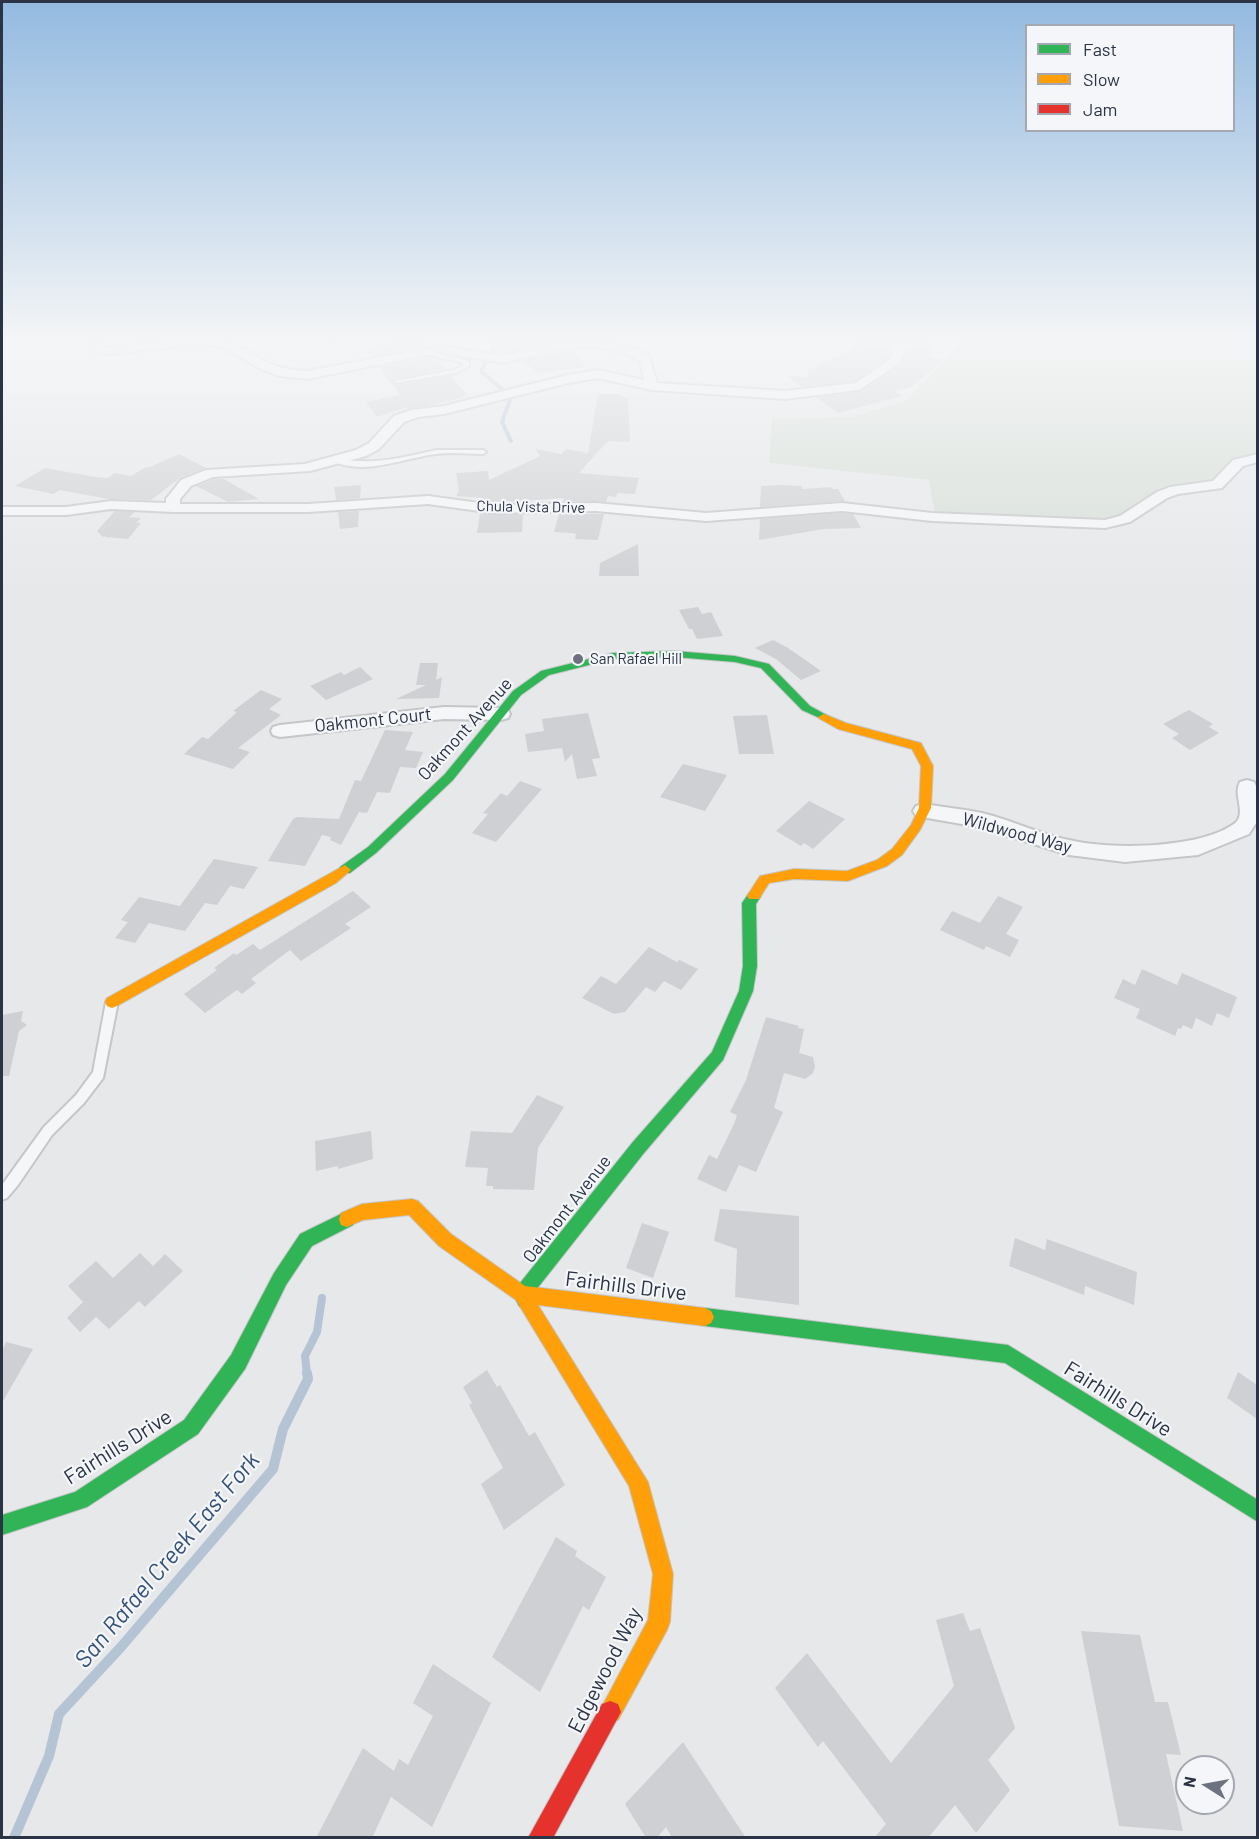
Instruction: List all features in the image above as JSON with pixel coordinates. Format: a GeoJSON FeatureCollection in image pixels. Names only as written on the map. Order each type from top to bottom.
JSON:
{"type":"FeatureCollection","features":[{"type":"Feature","properties":{"kind":"street"},"geometry":{"type":"LineString","coordinates":[[172,508],[173,499],[186,483],[212,473],[305,468],[361,453],[374,446],[395,424]]}},
{"type":"Feature","properties":{"kind":"street","name":"Chula Vista Drive"},"geometry":{"type":"LineString","coordinates":[[2,511],[66,511],[111,505],[172,508],[308,508],[428,500],[494,509],[596,507],[706,517],[842,507],[932,517],[1105,524],[1125,519],[1161,495],[1175,490],[1217,485],[1238,463],[1257,458]]}},
{"type":"Feature","properties":{"kind":"street","name":"Oakmont Avenue"},"geometry":{"type":"LineString","coordinates":[[112,1002],[331,880],[372,850],[449,777],[517,693],[545,673],[613,656],[675,654],[735,659],[765,666],[806,708],[842,726],[917,746],[927,766],[923,811],[906,842],[882,863],[848,876],[794,874],[765,879],[748,903],[750,966],[747,991],[718,1056],[638,1148],[522,1294]]}},
{"type":"Feature","properties":{"kind":"street","name":"Oakmont Court"},"geometry":{"type":"LineString","coordinates":[[280,731],[444,712],[501,714]]}},
{"type":"Feature","properties":{"kind":"street","name":"Wildwood Way"},"geometry":{"type":"LineString","coordinates":[[923,811],[980,820],[1069,848],[1136,853],[1198,848],[1242,829],[1251,814],[1247,787]]}},
{"type":"Feature","properties":{"kind":"street","name":"Fairhills Drive"},"geometry":{"type":"LineString","coordinates":[[2,1525],[80,1500],[191,1427],[238,1362],[280,1279],[306,1240],[362,1212],[412,1207],[445,1240],[522,1294],[1008,1354],[1257,1512]]}},
{"type":"Feature","properties":{"kind":"street","name":"Edgewood Way"},"geometry":{"type":"LineString","coordinates":[[522,1294],[638,1482],[663,1574],[659,1622],[540,1838]]}},
{"type":"Feature","properties":{"kind":"lane"},"geometry":{"type":"LineString","coordinates":[[334,460],[356,464],[380,464],[436,452],[483,452]]}},
{"type":"Feature","properties":{"kind":"lane"},"geometry":{"type":"LineString","coordinates":[[2,1194],[48,1131],[80,1099],[99,1074],[112,1002]]}},
{"type":"Feature","properties":{"kind":"shaded area"},"geometry":{"type":"Polygon","coordinates":[[[772,424],[1257,424],[1257,460],[1239,465],[1224,482],[1172,492],[1127,521],[935,514],[929,480],[769,463],[772,424]]]}},
{"type":"Feature","properties":{"kind":"building"},"geometry":{"type":"Polygon","coordinates":[[[593,424],[629,424],[630,442],[608,441],[579,473],[639,478],[635,494],[617,493],[616,497],[608,496],[606,502],[563,501],[564,498],[494,503],[481,501],[482,498],[456,496],[459,491],[456,473],[488,471],[489,480],[540,456],[536,449],[561,454],[566,449],[588,453],[593,424]]]}},
{"type":"Feature","properties":{"kind":"building"},"geometry":{"type":"Polygon","coordinates":[[[179,454],[206,468],[180,478],[151,500],[108,499],[60,490],[53,494],[15,486],[45,468],[96,477],[108,478],[115,473],[131,476],[146,467],[179,454]]]}},
{"type":"Feature","properties":{"kind":"building"},"geometry":{"type":"Polygon","coordinates":[[[214,479],[224,479],[259,499],[228,502],[196,486],[214,479]]]}},
{"type":"Feature","properties":{"kind":"building"},"geometry":{"type":"Polygon","coordinates":[[[361,485],[360,498],[336,500],[334,487],[361,485]]]}},
{"type":"Feature","properties":{"kind":"building"},"geometry":{"type":"Polygon","coordinates":[[[761,486],[802,486],[802,489],[831,487],[838,489],[845,501],[760,507],[761,486]]]}},
{"type":"Feature","properties":{"kind":"building"},"geometry":{"type":"Polygon","coordinates":[[[115,511],[135,512],[129,517],[141,518],[136,523],[141,523],[128,539],[105,537],[106,535],[103,537],[97,531],[115,511]]]}},
{"type":"Feature","properties":{"kind":"building"},"geometry":{"type":"Polygon","coordinates":[[[359,511],[358,527],[340,529],[338,512],[359,511]]]}},
{"type":"Feature","properties":{"kind":"building"},"geometry":{"type":"Polygon","coordinates":[[[480,513],[523,515],[522,532],[477,533],[480,513]]]}},
{"type":"Feature","properties":{"kind":"building"},"geometry":{"type":"Polygon","coordinates":[[[559,514],[604,514],[598,540],[575,539],[576,534],[554,532],[559,514]]]}},
{"type":"Feature","properties":{"kind":"building"},"geometry":{"type":"Polygon","coordinates":[[[853,514],[861,528],[824,529],[759,540],[760,519],[853,514]]]}},
{"type":"Feature","properties":{"kind":"building"},"geometry":{"type":"Polygon","coordinates":[[[638,544],[639,576],[599,576],[600,563],[638,544]]]}},
{"type":"Feature","properties":{"kind":"building"},"geometry":{"type":"Polygon","coordinates":[[[698,607],[702,614],[711,612],[723,636],[697,639],[679,610],[698,607]]]}},
{"type":"Feature","properties":{"kind":"building"},"geometry":{"type":"Polygon","coordinates":[[[773,640],[821,671],[801,680],[776,659],[755,648],[773,640]]]}},
{"type":"Feature","properties":{"kind":"building"},"geometry":{"type":"Polygon","coordinates":[[[420,663],[438,663],[436,680],[442,677],[439,698],[396,699],[426,685],[416,685],[420,663]]]}},
{"type":"Feature","properties":{"kind":"building"},"geometry":{"type":"Polygon","coordinates":[[[360,667],[373,679],[326,700],[310,686],[341,672],[344,675],[360,667]]]}},
{"type":"Feature","properties":{"kind":"building"},"geometry":{"type":"Polygon","coordinates":[[[261,690],[282,699],[269,709],[281,715],[238,748],[250,752],[233,769],[184,754],[202,737],[208,739],[237,712],[233,711],[261,690]]]}},
{"type":"Feature","properties":{"kind":"building"},"geometry":{"type":"Polygon","coordinates":[[[1189,710],[1213,724],[1209,727],[1219,733],[1190,750],[1172,738],[1179,734],[1163,724],[1189,710]]]}},
{"type":"Feature","properties":{"kind":"building"},"geometry":{"type":"Polygon","coordinates":[[[588,713],[600,758],[592,759],[597,776],[577,779],[572,754],[565,762],[562,748],[528,752],[525,734],[544,731],[542,719],[588,713]]]}},
{"type":"Feature","properties":{"kind":"building"},"geometry":{"type":"Polygon","coordinates":[[[767,715],[774,754],[739,754],[733,716],[767,715]]]}},
{"type":"Feature","properties":{"kind":"building"},"geometry":{"type":"Polygon","coordinates":[[[385,730],[413,732],[405,750],[423,752],[416,768],[400,767],[390,793],[377,792],[367,813],[359,812],[341,845],[330,840],[331,837],[322,835],[305,866],[268,861],[293,819],[297,817],[339,819],[355,780],[361,781],[385,730]]]}},
{"type":"Feature","properties":{"kind":"building"},"geometry":{"type":"Polygon","coordinates":[[[683,764],[727,775],[705,811],[660,797],[683,764]]]}},
{"type":"Feature","properties":{"kind":"building"},"geometry":{"type":"Polygon","coordinates":[[[520,781],[542,789],[496,842],[472,833],[488,814],[483,813],[501,793],[507,796],[520,781]]]}},
{"type":"Feature","properties":{"kind":"building"},"geometry":{"type":"Polygon","coordinates":[[[809,801],[845,819],[813,849],[804,843],[801,846],[776,831],[809,801]]]}},
{"type":"Feature","properties":{"kind":"building"},"geometry":{"type":"Polygon","coordinates":[[[214,859],[258,867],[244,889],[230,886],[217,905],[205,903],[185,931],[149,923],[135,943],[115,938],[128,922],[121,920],[139,897],[180,906],[214,859]]]}},
{"type":"Feature","properties":{"kind":"building"},"geometry":{"type":"Polygon","coordinates":[[[353,891],[371,907],[345,924],[351,928],[301,961],[290,950],[251,979],[256,983],[242,994],[237,990],[205,1013],[184,994],[217,970],[214,968],[234,953],[236,955],[253,944],[260,950],[353,891]]]}},
{"type":"Feature","properties":{"kind":"building"},"geometry":{"type":"Polygon","coordinates":[[[998,896],[1023,907],[1006,934],[1019,940],[1010,957],[986,946],[984,950],[940,930],[952,911],[980,923],[998,896]]]}},
{"type":"Feature","properties":{"kind":"building"},"geometry":{"type":"Polygon","coordinates":[[[649,947],[677,962],[679,960],[698,969],[681,990],[664,981],[655,992],[646,987],[625,1012],[614,1014],[582,998],[601,976],[616,984],[649,947]]]}},
{"type":"Feature","properties":{"kind":"building"},"geometry":{"type":"Polygon","coordinates":[[[1142,969],[1177,985],[1182,973],[1237,997],[1229,1018],[1217,1013],[1212,1026],[1196,1018],[1192,1029],[1183,1025],[1181,1029],[1178,1028],[1175,1036],[1136,1018],[1140,1009],[1114,998],[1123,979],[1135,985],[1142,969]]]}},
{"type":"Feature","properties":{"kind":"building"},"geometry":{"type":"Polygon","coordinates":[[[23,1011],[21,1021],[27,1025],[19,1031],[9,1076],[2,1076],[2,1015],[23,1011]]]}},
{"type":"Feature","properties":{"kind":"building"},"geometry":{"type":"Polygon","coordinates":[[[766,1017],[804,1029],[799,1053],[813,1057],[815,1067],[813,1073],[805,1079],[784,1073],[774,1108],[783,1112],[756,1172],[739,1165],[726,1192],[697,1179],[709,1155],[717,1159],[734,1124],[737,1115],[730,1112],[746,1080],[766,1017]]]}},
{"type":"Feature","properties":{"kind":"building"},"geometry":{"type":"Polygon","coordinates":[[[537,1095],[564,1107],[538,1148],[534,1190],[493,1189],[493,1186],[486,1186],[488,1168],[465,1167],[471,1131],[512,1133],[537,1095]]]}},
{"type":"Feature","properties":{"kind":"building"},"geometry":{"type":"Polygon","coordinates":[[[371,1131],[373,1159],[338,1169],[338,1166],[316,1171],[315,1141],[371,1131]]]}},
{"type":"Feature","properties":{"kind":"building"},"geometry":{"type":"Polygon","coordinates":[[[720,1209],[799,1216],[799,1305],[735,1297],[737,1249],[714,1241],[720,1209]]]}},
{"type":"Feature","properties":{"kind":"building"},"geometry":{"type":"Polygon","coordinates":[[[642,1223],[669,1232],[653,1278],[626,1268],[642,1223]]]}},
{"type":"Feature","properties":{"kind":"building"},"geometry":{"type":"Polygon","coordinates":[[[1015,1238],[1045,1250],[1047,1239],[1137,1272],[1134,1305],[1085,1286],[1084,1295],[1009,1266],[1015,1238]]]}},
{"type":"Feature","properties":{"kind":"building"},"geometry":{"type":"Polygon","coordinates":[[[140,1253],[153,1266],[165,1254],[183,1271],[145,1307],[139,1301],[109,1329],[96,1317],[80,1332],[67,1318],[83,1302],[68,1286],[96,1261],[113,1278],[140,1253]]]}},
{"type":"Feature","properties":{"kind":"building"},"geometry":{"type":"Polygon","coordinates":[[[6,1342],[33,1349],[2,1403],[2,1351],[6,1342]]]}},
{"type":"Feature","properties":{"kind":"building"},"geometry":{"type":"Polygon","coordinates":[[[487,1370],[497,1387],[500,1385],[529,1436],[535,1432],[565,1485],[504,1530],[481,1484],[503,1468],[469,1405],[472,1403],[463,1387],[487,1370]]]}},
{"type":"Feature","properties":{"kind":"building"},"geometry":{"type":"Polygon","coordinates":[[[1238,1372],[1257,1385],[1257,1419],[1227,1398],[1238,1372]]]}},
{"type":"Feature","properties":{"kind":"building"},"geometry":{"type":"Polygon","coordinates":[[[556,1537],[577,1551],[575,1556],[606,1577],[589,1610],[583,1606],[540,1692],[492,1657],[556,1537]]]}},
{"type":"Feature","properties":{"kind":"building"},"geometry":{"type":"Polygon","coordinates":[[[963,1613],[970,1631],[980,1628],[1015,1728],[988,1760],[1010,1790],[976,1833],[955,1805],[928,1838],[874,1838],[886,1824],[823,1741],[818,1747],[775,1688],[807,1653],[891,1763],[954,1686],[936,1620],[963,1613]]]}},
{"type":"Feature","properties":{"kind":"building"},"geometry":{"type":"Polygon","coordinates":[[[1081,1631],[1140,1635],[1155,1702],[1168,1702],[1181,1755],[1166,1754],[1175,1795],[1175,1815],[1179,1815],[1183,1831],[1119,1826],[1081,1631]]]}},
{"type":"Feature","properties":{"kind":"building"},"geometry":{"type":"Polygon","coordinates":[[[433,1664],[491,1703],[432,1827],[391,1797],[372,1838],[316,1838],[363,1748],[394,1771],[399,1759],[408,1765],[433,1716],[413,1703],[433,1664]]]}},
{"type":"Feature","properties":{"kind":"building"},"geometry":{"type":"Polygon","coordinates":[[[683,1742],[746,1838],[672,1838],[666,1827],[657,1838],[646,1838],[625,1804],[683,1742]]]}},
{"type":"Feature","properties":{"kind":"waterway"},"geometry":{"type":"LineString","coordinates":[[503,424],[511,441]]}},
{"type":"Feature","properties":{"kind":"waterway","name":"San Rafael Creek East Fork"},"geometry":{"type":"LineString","coordinates":[[307,1374],[305,1356],[317,1332],[322,1298]]}},
{"type":"Feature","properties":{"kind":"waterway","name":"San Rafael Creek East Fork"},"geometry":{"type":"LineString","coordinates":[[14,1838],[49,1756],[59,1714],[121,1647],[273,1469],[283,1429],[308,1379],[307,1373]]}},
{"type":"Feature","properties":{"kind":"traffic: fast"},"geometry":{"type":"LineString","coordinates":[[345,870],[372,850],[449,777],[517,693],[545,673],[613,656],[675,654],[735,659],[765,666],[806,708],[824,717]]}},
{"type":"Feature","properties":{"kind":"traffic: fast"},"geometry":{"type":"LineString","coordinates":[[525,1300],[522,1294],[638,1148],[718,1056],[746,991],[750,966],[749,903],[754,896]]}},
{"type":"Feature","properties":{"kind":"traffic: fast"},"geometry":{"type":"LineString","coordinates":[[2,1525],[80,1500],[191,1427],[238,1362],[280,1279],[306,1240],[347,1219]]}},
{"type":"Feature","properties":{"kind":"traffic: fast"},"geometry":{"type":"LineString","coordinates":[[705,1317],[1008,1354],[1258,1512]]}},
{"type":"Feature","properties":{"kind":"traffic: slow"},"geometry":{"type":"LineString","coordinates":[[754,896],[765,879],[794,874],[848,876],[882,863],[897,852],[916,827],[925,808],[927,766],[917,746],[842,726],[824,717]]}},
{"type":"Feature","properties":{"kind":"traffic: slow"},"geometry":{"type":"LineString","coordinates":[[112,1002],[345,870]]}},
{"type":"Feature","properties":{"kind":"traffic: slow"},"geometry":{"type":"LineString","coordinates":[[347,1219],[362,1212],[412,1207],[445,1240],[522,1294],[705,1317]]}},
{"type":"Feature","properties":{"kind":"traffic: slow"},"geometry":{"type":"LineString","coordinates":[[525,1300],[638,1482],[663,1574],[659,1622],[610,1712]]}},
{"type":"Feature","properties":{"kind":"traffic: jam"},"geometry":{"type":"LineString","coordinates":[[540,1838],[610,1712]]}},
{"type":"Feature","properties":{"kind":"place","name":"San Rafael Hill"},"geometry":{"type":"Point","coordinates":[578,659]}}]}
